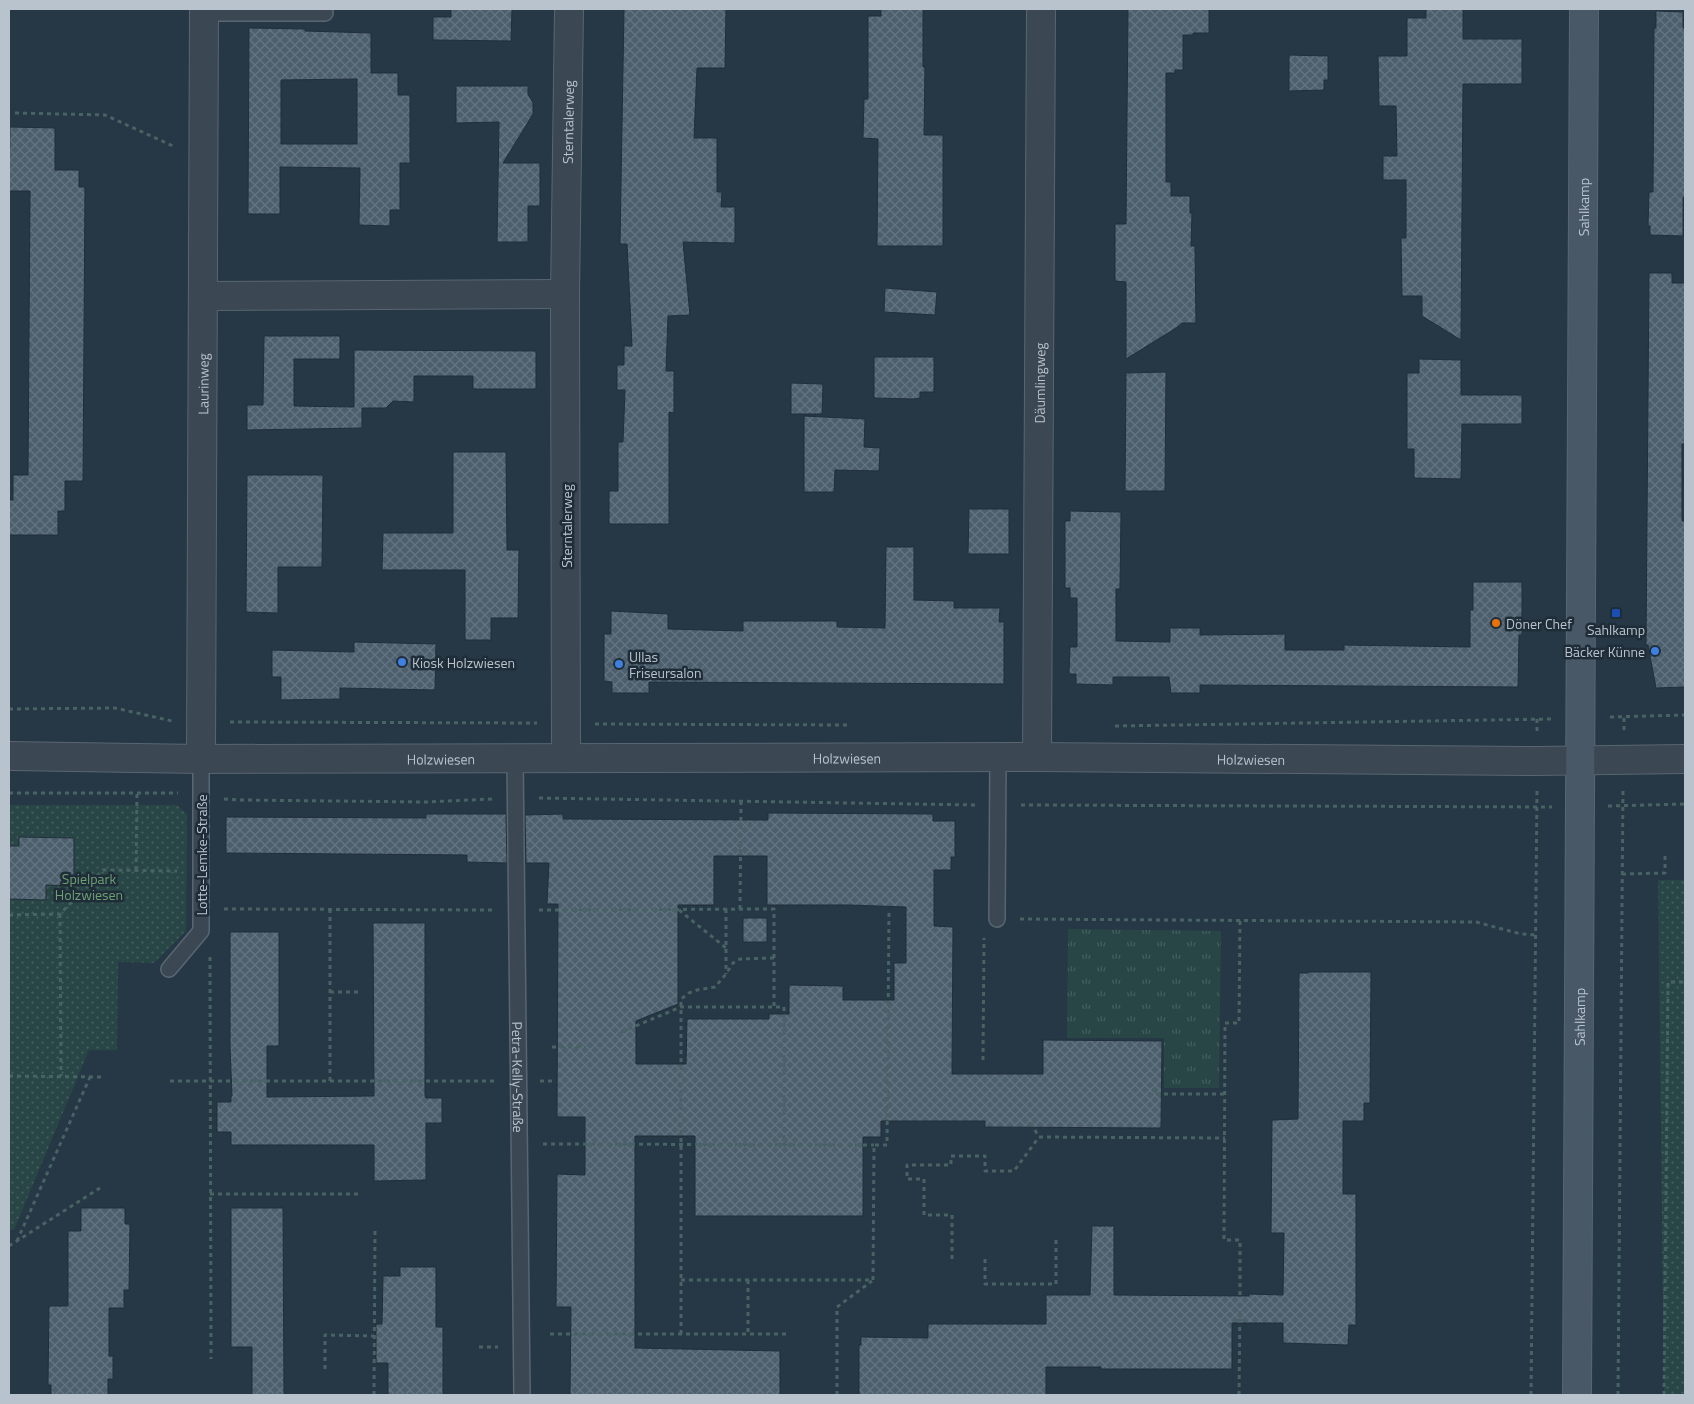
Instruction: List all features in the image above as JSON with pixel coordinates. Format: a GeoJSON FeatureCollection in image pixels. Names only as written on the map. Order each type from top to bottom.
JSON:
{"type":"FeatureCollection","features":[{"type":"Feature","properties":{"kind":"street","name":"Sterntalerweg"},"geometry":{"type":"LineString","coordinates":[[566,758],[565,294],[569,9]]}},
{"type":"Feature","properties":{"kind":"street","name":"Däumlingweg"},"geometry":{"type":"LineString","coordinates":[[1037,757],[1041,9]]}},
{"type":"Feature","properties":{"kind":"street","name":"Sahlkamp"},"geometry":{"type":"LineString","coordinates":[[1577,1395],[1584,9]]}},
{"type":"Feature","properties":{"kind":"street","name":"Laurinweg"},"geometry":{"type":"LineString","coordinates":[[201,759],[204,11]]}},
{"type":"Feature","properties":{"kind":"street"},"geometry":{"type":"LineString","coordinates":[[203,296],[565,294]]}},
{"type":"Feature","properties":{"kind":"street","name":"Holzwiesen"},"geometry":{"type":"LineString","coordinates":[[9,756],[201,759],[1037,757],[1685,759]]}},
{"type":"Feature","properties":{"kind":"lane"},"geometry":{"type":"LineString","coordinates":[[204,11],[325,13]]}},
{"type":"Feature","properties":{"kind":"lane"},"geometry":{"type":"LineString","coordinates":[[997,919],[998,757]]}},
{"type":"Feature","properties":{"kind":"lane","name":"Petra-Kelly-Straße"},"geometry":{"type":"LineString","coordinates":[[516,758],[522,1395]]}},
{"type":"Feature","properties":{"kind":"lane","name":"Lotte-Lemke-Straße"},"geometry":{"type":"LineString","coordinates":[[169,969],[201,931],[201,759]]}},
{"type":"Feature","properties":{"kind":"path"},"geometry":{"type":"LineString","coordinates":[[15,113],[105,115],[203,160]]}},
{"type":"Feature","properties":{"kind":"path"},"geometry":{"type":"LineString","coordinates":[[9,709],[115,708],[177,722],[852,725]]}},
{"type":"Feature","properties":{"kind":"path"},"geometry":{"type":"LineString","coordinates":[[1624,717],[1685,715]]}},
{"type":"Feature","properties":{"kind":"path"},"geometry":{"type":"LineString","coordinates":[[1111,726],[1537,719]]}},
{"type":"Feature","properties":{"kind":"path"},"geometry":{"type":"LineString","coordinates":[[9,792],[201,793],[228,800],[426,802],[516,798],[998,805],[1537,807],[1531,1395]]}},
{"type":"Feature","properties":{"kind":"path"},"geometry":{"type":"LineString","coordinates":[[136,870],[137,793]]}},
{"type":"Feature","properties":{"kind":"path"},"geometry":{"type":"LineString","coordinates":[[740,909],[741,802]]}},
{"type":"Feature","properties":{"kind":"path"},"geometry":{"type":"LineString","coordinates":[[1618,1395],[1622,806],[1685,804]]}},
{"type":"Feature","properties":{"kind":"path"},"geometry":{"type":"LineString","coordinates":[[1622,874],[1665,873],[1665,855]]}},
{"type":"Feature","properties":{"kind":"path"},"geometry":{"type":"LineString","coordinates":[[9,915],[60,914],[103,870],[201,871]]}},
{"type":"Feature","properties":{"kind":"path"},"geometry":{"type":"LineString","coordinates":[[201,909],[774,909],[774,1007]]}},
{"type":"Feature","properties":{"kind":"path"},"geometry":{"type":"LineString","coordinates":[[330,909],[330,1081]]}},
{"type":"Feature","properties":{"kind":"path"},"geometry":{"type":"LineString","coordinates":[[679,909],[726,948]]}},
{"type":"Feature","properties":{"kind":"path"},"geometry":{"type":"LineString","coordinates":[[726,909],[726,974]]}},
{"type":"Feature","properties":{"kind":"path"},"geometry":{"type":"LineString","coordinates":[[520,1144],[887,1145],[889,911]]}},
{"type":"Feature","properties":{"kind":"path"},"geometry":{"type":"LineString","coordinates":[[60,914],[61,1076]]}},
{"type":"Feature","properties":{"kind":"path"},"geometry":{"type":"LineString","coordinates":[[997,919],[1476,922],[1521,934],[1536,935]]}},
{"type":"Feature","properties":{"kind":"path"},"geometry":{"type":"LineString","coordinates":[[1240,921],[1239,1023],[1225,1023],[1224,1094],[1224,1240],[1240,1240],[1240,1296]]}},
{"type":"Feature","properties":{"kind":"path"},"geometry":{"type":"LineString","coordinates":[[982,1060],[984,929]]}},
{"type":"Feature","properties":{"kind":"path"},"geometry":{"type":"LineString","coordinates":[[210,957],[211,1359]]}},
{"type":"Feature","properties":{"kind":"path"},"geometry":{"type":"LineString","coordinates":[[681,1334],[681,999],[689,993],[715,987],[733,963],[740,959],[774,958]]}},
{"type":"Feature","properties":{"kind":"path"},"geometry":{"type":"LineString","coordinates":[[1664,1395],[1668,982],[1685,982]]}},
{"type":"Feature","properties":{"kind":"path"},"geometry":{"type":"LineString","coordinates":[[330,992],[360,992]]}},
{"type":"Feature","properties":{"kind":"path"},"geometry":{"type":"LineString","coordinates":[[621,1032],[681,1007],[784,1007],[784,1145]]}},
{"type":"Feature","properties":{"kind":"path"},"geometry":{"type":"LineString","coordinates":[[552,1047],[585,1047]]}},
{"type":"Feature","properties":{"kind":"path"},"geometry":{"type":"LineString","coordinates":[[9,1076],[103,1077]]}},
{"type":"Feature","properties":{"kind":"path"},"geometry":{"type":"LineString","coordinates":[[17,1241],[90,1077]]}},
{"type":"Feature","properties":{"kind":"path"},"geometry":{"type":"LineString","coordinates":[[170,1081],[552,1081]]}},
{"type":"Feature","properties":{"kind":"path"},"geometry":{"type":"LineString","coordinates":[[1154,1088],[1154,1094],[1224,1094]]}},
{"type":"Feature","properties":{"kind":"path"},"geometry":{"type":"LineString","coordinates":[[1031,1123],[1039,1137]]}},
{"type":"Feature","properties":{"kind":"path"},"geometry":{"type":"LineString","coordinates":[[1039,1137],[1224,1138]]}},
{"type":"Feature","properties":{"kind":"path"},"geometry":{"type":"LineString","coordinates":[[952,1259],[952,1215],[924,1215],[924,1179],[907,1179],[907,1165],[951,1165],[951,1156],[985,1156],[985,1171],[1014,1171],[1039,1137]]}},
{"type":"Feature","properties":{"kind":"path"},"geometry":{"type":"LineString","coordinates":[[873,1280],[874,1145]]}},
{"type":"Feature","properties":{"kind":"path"},"geometry":{"type":"LineString","coordinates":[[9,1246],[103,1186]]}},
{"type":"Feature","properties":{"kind":"path"},"geometry":{"type":"LineString","coordinates":[[210,1194],[360,1194]]}},
{"type":"Feature","properties":{"kind":"path"},"geometry":{"type":"LineString","coordinates":[[374,1395],[375,1230]]}},
{"type":"Feature","properties":{"kind":"path"},"geometry":{"type":"LineString","coordinates":[[985,1260],[985,1284],[1056,1284],[1056,1236]]}},
{"type":"Feature","properties":{"kind":"path"},"geometry":{"type":"LineString","coordinates":[[681,1280],[873,1280]]}},
{"type":"Feature","properties":{"kind":"path"},"geometry":{"type":"LineString","coordinates":[[748,1280],[748,1334]]}},
{"type":"Feature","properties":{"kind":"path"},"geometry":{"type":"LineString","coordinates":[[837,1395],[837,1307],[873,1280]]}},
{"type":"Feature","properties":{"kind":"path"},"geometry":{"type":"LineString","coordinates":[[1239,1395],[1240,1306]]}},
{"type":"Feature","properties":{"kind":"path"},"geometry":{"type":"LineString","coordinates":[[550,1334],[788,1334]]}},
{"type":"Feature","properties":{"kind":"path"},"geometry":{"type":"LineString","coordinates":[[325,1369],[325,1335],[374,1336]]}},
{"type":"Feature","properties":{"kind":"green space","name":"Spielpark Holzwiesen"},"geometry":{"type":"Polygon","coordinates":[[[9,805],[177,805],[187,814],[186,931],[154,963],[118,962],[117,1050],[89,1050],[14,1230],[9,1230],[9,805]]]}},
{"type":"Feature","properties":{"kind":"green space"},"geometry":{"type":"Polygon","coordinates":[[[1658,880],[1685,880],[1685,1395],[1664,1395],[1658,880]]]}},
{"type":"Feature","properties":{"kind":"green space"},"geometry":{"type":"Polygon","coordinates":[[[1068,929],[1221,931],[1219,1088],[1164,1088],[1164,1038],[1067,1038],[1068,929]]]}},
{"type":"Feature","properties":{"kind":"building"},"geometry":{"type":"Polygon","coordinates":[[[451,9],[512,9],[511,41],[433,40],[433,17],[451,17],[451,9]]]}},
{"type":"Feature","properties":{"kind":"building"},"geometry":{"type":"Polygon","coordinates":[[[624,9],[726,9],[725,68],[697,68],[694,138],[717,138],[717,192],[722,192],[721,207],[735,207],[735,243],[683,242],[690,315],[668,316],[666,371],[674,371],[674,413],[669,412],[669,524],[609,524],[609,491],[618,491],[618,442],[623,442],[625,390],[617,390],[617,365],[624,365],[624,346],[632,346],[627,244],[620,244],[624,9]]]}},
{"type":"Feature","properties":{"kind":"building"},"geometry":{"type":"Polygon","coordinates":[[[881,9],[923,9],[923,67],[925,67],[924,135],[943,135],[943,246],[877,246],[878,139],[863,138],[864,99],[868,99],[868,16],[881,16],[881,9]]]}},
{"type":"Feature","properties":{"kind":"building"},"geometry":{"type":"Polygon","coordinates":[[[1128,9],[1209,9],[1209,33],[1183,35],[1183,70],[1175,70],[1175,73],[1166,73],[1166,182],[1171,182],[1171,196],[1190,196],[1190,213],[1192,213],[1191,246],[1195,246],[1196,323],[1182,323],[1126,359],[1126,282],[1115,281],[1115,224],[1126,224],[1128,9]]]}},
{"type":"Feature","properties":{"kind":"building"},"geometry":{"type":"Polygon","coordinates":[[[1426,9],[1463,9],[1463,39],[1522,39],[1522,84],[1463,84],[1461,340],[1422,316],[1422,296],[1402,296],[1401,238],[1406,238],[1406,180],[1383,180],[1383,156],[1397,156],[1396,106],[1379,106],[1378,56],[1407,56],[1407,18],[1426,18],[1426,9]]]}},
{"type":"Feature","properties":{"kind":"building"},"geometry":{"type":"Polygon","coordinates":[[[1656,11],[1683,12],[1683,28],[1685,28],[1685,197],[1683,197],[1683,236],[1650,235],[1650,226],[1648,226],[1649,192],[1653,192],[1654,28],[1656,28],[1656,11]]]}},
{"type":"Feature","properties":{"kind":"building"},"geometry":{"type":"Polygon","coordinates":[[[249,28],[371,33],[371,73],[398,73],[398,95],[410,95],[410,163],[400,163],[400,210],[390,210],[390,226],[359,225],[360,168],[280,167],[280,214],[248,214],[249,28]],[[357,79],[281,80],[281,144],[357,144],[357,79]]]}},
{"type":"Feature","properties":{"kind":"building"},"geometry":{"type":"Polygon","coordinates":[[[1289,55],[1328,56],[1328,80],[1324,80],[1324,90],[1289,91],[1289,55]]]}},
{"type":"Feature","properties":{"kind":"building"},"geometry":{"type":"Polygon","coordinates":[[[456,86],[528,86],[528,94],[533,103],[533,114],[503,163],[540,163],[540,206],[528,206],[528,242],[497,242],[499,122],[456,123],[456,86]]]}},
{"type":"Feature","properties":{"kind":"building"},"geometry":{"type":"Polygon","coordinates":[[[10,127],[55,128],[55,170],[79,170],[79,187],[85,187],[83,481],[65,481],[65,511],[58,511],[58,535],[9,535],[9,500],[13,500],[13,475],[28,475],[30,191],[9,191],[10,127]]]}},
{"type":"Feature","properties":{"kind":"building"},"geometry":{"type":"Polygon","coordinates":[[[1649,273],[1672,273],[1672,283],[1685,283],[1685,444],[1682,444],[1682,521],[1685,521],[1685,687],[1656,688],[1648,645],[1646,645],[1649,273]]]}},
{"type":"Feature","properties":{"kind":"building"},"geometry":{"type":"Polygon","coordinates":[[[885,288],[937,292],[935,315],[884,312],[885,288]]]}},
{"type":"Feature","properties":{"kind":"building"},"geometry":{"type":"Polygon","coordinates":[[[264,336],[340,336],[340,359],[294,359],[294,406],[354,407],[354,350],[536,351],[536,389],[473,389],[473,376],[414,376],[414,402],[393,401],[386,408],[362,408],[362,428],[247,430],[247,405],[263,405],[264,336]]]}},
{"type":"Feature","properties":{"kind":"building"},"geometry":{"type":"Polygon","coordinates":[[[874,357],[934,357],[934,392],[920,392],[920,398],[914,399],[874,398],[874,357]]]}},
{"type":"Feature","properties":{"kind":"building"},"geometry":{"type":"Polygon","coordinates":[[[1419,359],[1461,360],[1461,395],[1522,395],[1522,424],[1462,424],[1461,479],[1414,478],[1414,449],[1407,449],[1407,373],[1419,373],[1419,359]]]}},
{"type":"Feature","properties":{"kind":"building"},"geometry":{"type":"Polygon","coordinates":[[[1166,372],[1165,491],[1125,491],[1126,373],[1166,372]]]}},
{"type":"Feature","properties":{"kind":"building"},"geometry":{"type":"Polygon","coordinates":[[[791,383],[823,384],[822,414],[791,414],[791,383]]]}},
{"type":"Feature","properties":{"kind":"building"},"geometry":{"type":"Polygon","coordinates":[[[804,416],[865,419],[864,447],[880,448],[879,471],[835,470],[834,492],[804,492],[804,416]]]}},
{"type":"Feature","properties":{"kind":"building"},"geometry":{"type":"Polygon","coordinates":[[[453,452],[506,452],[507,550],[519,550],[518,618],[491,618],[491,640],[465,640],[465,570],[382,570],[383,533],[453,533],[453,452]]]}},
{"type":"Feature","properties":{"kind":"building"},"geometry":{"type":"Polygon","coordinates":[[[247,475],[323,475],[322,567],[278,567],[278,613],[246,612],[247,475]]]}},
{"type":"Feature","properties":{"kind":"building"},"geometry":{"type":"Polygon","coordinates":[[[969,509],[1009,509],[1009,554],[968,554],[969,509]]]}},
{"type":"Feature","properties":{"kind":"building"},"geometry":{"type":"Polygon","coordinates":[[[1070,511],[1121,512],[1120,589],[1116,589],[1116,641],[1170,642],[1170,628],[1200,628],[1200,635],[1285,634],[1285,650],[1344,650],[1344,645],[1470,647],[1470,610],[1473,610],[1473,582],[1522,582],[1522,635],[1519,635],[1518,687],[1200,685],[1200,693],[1171,693],[1169,677],[1113,677],[1113,685],[1076,684],[1076,674],[1069,674],[1070,647],[1077,647],[1077,598],[1070,598],[1070,588],[1065,588],[1065,521],[1070,521],[1070,511]]]}},
{"type":"Feature","properties":{"kind":"building"},"geometry":{"type":"Polygon","coordinates":[[[886,547],[914,547],[914,600],[954,601],[954,608],[1000,608],[999,622],[1004,622],[1004,684],[649,682],[649,693],[612,693],[612,682],[604,681],[604,634],[611,634],[611,611],[668,614],[668,629],[743,631],[743,621],[837,621],[837,627],[885,628],[886,547]]]}},
{"type":"Feature","properties":{"kind":"building"},"geometry":{"type":"Polygon","coordinates":[[[354,642],[436,644],[435,690],[340,688],[340,699],[281,700],[281,677],[272,677],[272,650],[354,652],[354,642]]]}},
{"type":"Feature","properties":{"kind":"building"},"geometry":{"type":"Polygon","coordinates":[[[768,813],[933,814],[933,821],[955,821],[955,857],[951,857],[951,870],[934,870],[934,926],[953,927],[952,1074],[1043,1074],[1043,1040],[1162,1041],[1161,1128],[985,1127],[985,1121],[881,1121],[881,1137],[863,1137],[863,1216],[695,1216],[695,1136],[635,1136],[635,1348],[780,1351],[780,1395],[570,1395],[571,1307],[556,1307],[557,1174],[585,1175],[585,1117],[557,1117],[558,904],[547,904],[549,863],[526,863],[525,815],[563,814],[563,819],[768,820],[768,813]],[[714,856],[714,905],[678,905],[678,1004],[636,1021],[636,1064],[686,1064],[687,1019],[769,1019],[769,1014],[789,1014],[789,985],[843,986],[843,1000],[894,1000],[894,963],[906,963],[906,907],[767,905],[767,856],[714,856]]]}},
{"type":"Feature","properties":{"kind":"building"},"geometry":{"type":"Polygon","coordinates":[[[426,814],[506,814],[507,863],[467,862],[467,855],[226,853],[226,817],[426,818],[426,814]]]}},
{"type":"Feature","properties":{"kind":"building"},"geometry":{"type":"Polygon","coordinates":[[[19,837],[74,838],[74,886],[46,885],[46,900],[9,899],[9,846],[19,846],[19,837]]]}},
{"type":"Feature","properties":{"kind":"building"},"geometry":{"type":"Polygon","coordinates":[[[743,918],[767,918],[767,942],[743,942],[743,918]]]}},
{"type":"Feature","properties":{"kind":"building"},"geometry":{"type":"Polygon","coordinates":[[[373,923],[425,923],[425,1096],[426,1098],[442,1098],[442,1123],[426,1123],[426,1180],[374,1181],[374,1145],[231,1145],[231,1132],[217,1132],[217,1102],[231,1102],[232,1096],[230,932],[279,932],[279,1046],[267,1046],[267,1097],[374,1096],[373,923]]]}},
{"type":"Feature","properties":{"kind":"building"},"geometry":{"type":"Polygon","coordinates":[[[1371,972],[1370,1103],[1364,1103],[1364,1121],[1343,1121],[1343,1194],[1356,1194],[1356,1325],[1349,1325],[1348,1345],[1283,1343],[1283,1323],[1232,1323],[1232,1369],[1046,1367],[1046,1395],[859,1395],[859,1345],[861,1345],[861,1337],[928,1338],[928,1324],[1046,1324],[1046,1295],[1090,1295],[1092,1226],[1114,1226],[1114,1295],[1283,1295],[1284,1233],[1271,1233],[1272,1120],[1298,1119],[1299,973],[1371,972]]]}},
{"type":"Feature","properties":{"kind":"building"},"geometry":{"type":"Polygon","coordinates":[[[81,1208],[125,1208],[125,1224],[130,1224],[129,1290],[124,1290],[124,1308],[109,1308],[109,1356],[113,1356],[113,1379],[108,1379],[108,1395],[51,1395],[51,1385],[48,1385],[49,1306],[68,1306],[68,1231],[81,1231],[81,1208]]]}},
{"type":"Feature","properties":{"kind":"building"},"geometry":{"type":"Polygon","coordinates":[[[231,1208],[283,1208],[284,1395],[252,1395],[252,1347],[231,1347],[231,1208]]]}},
{"type":"Feature","properties":{"kind":"building"},"geometry":{"type":"Polygon","coordinates":[[[400,1267],[436,1267],[436,1327],[443,1327],[443,1395],[388,1395],[388,1363],[376,1363],[376,1324],[382,1324],[383,1276],[400,1276],[400,1267]]]}},
{"type":"Feature","properties":{"kind":"place","name":"Sahlkamp"},"geometry":{"type":"Point","coordinates":[1616,613]}},
{"type":"Feature","properties":{"kind":"place","name":"Döner Chef"},"geometry":{"type":"Point","coordinates":[1496,623]}},
{"type":"Feature","properties":{"kind":"place","name":"Bäcker Künne"},"geometry":{"type":"Point","coordinates":[1655,651]}},
{"type":"Feature","properties":{"kind":"place","name":"Kiosk Holzwiesen"},"geometry":{"type":"Point","coordinates":[402,662]}},
{"type":"Feature","properties":{"kind":"place","name":"Ullas Friseursalon"},"geometry":{"type":"Point","coordinates":[619,664]}}]}
